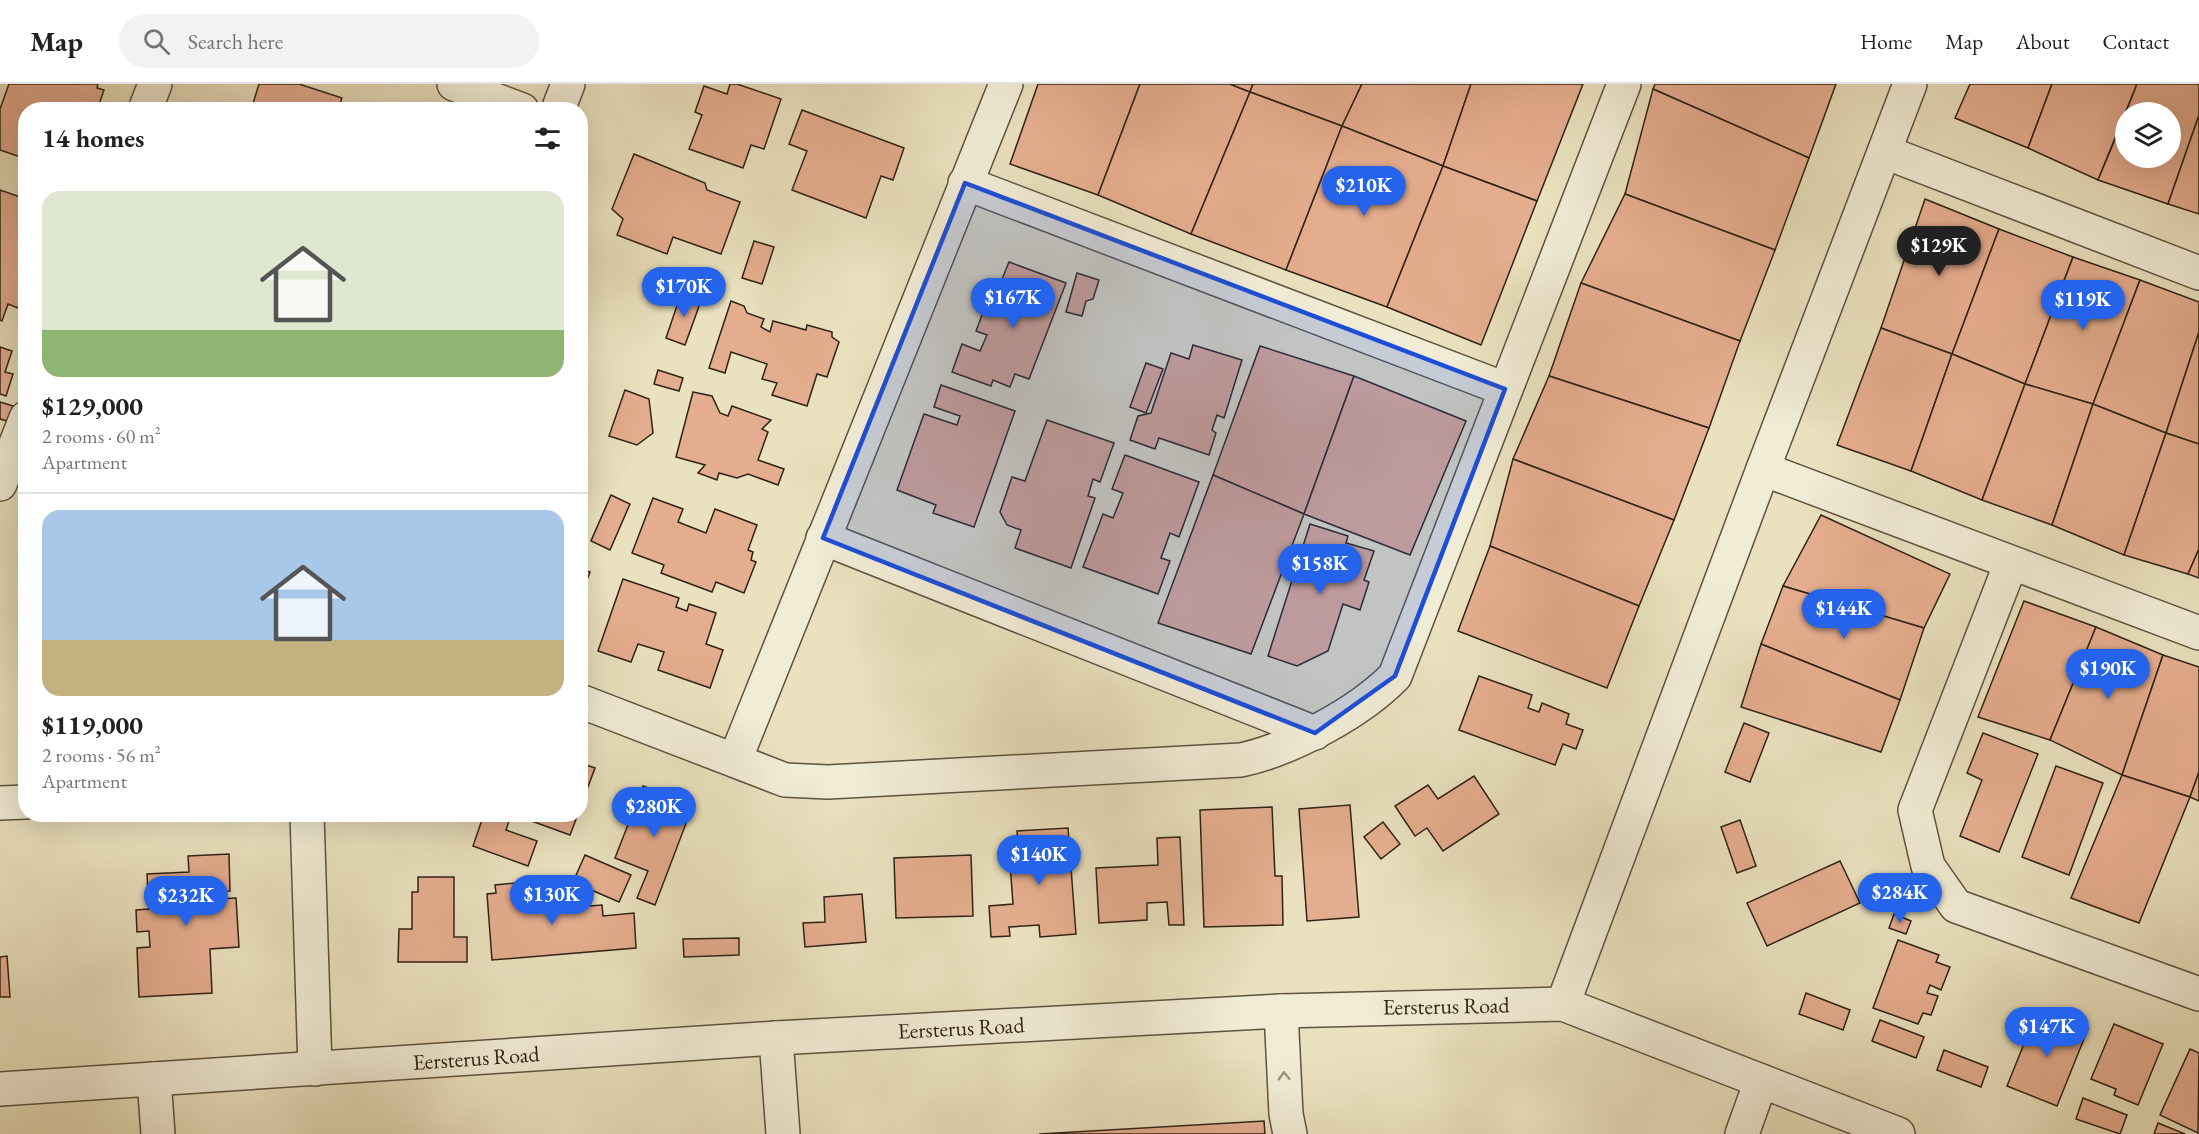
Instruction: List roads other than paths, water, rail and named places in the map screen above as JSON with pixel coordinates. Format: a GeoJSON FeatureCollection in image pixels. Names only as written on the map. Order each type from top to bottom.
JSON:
{"type":"FeatureCollection","features":[{"type":"Feature","properties":{"kind":"street"},"geometry":{"type":"LineString","coordinates":[[148,102],[155,84]]}},
{"type":"Feature","properties":{"kind":"street"},"geometry":{"type":"LineString","coordinates":[[454,84],[501,102]]}},
{"type":"Feature","properties":{"kind":"street"},"geometry":{"type":"LineString","coordinates":[[561,102],[568,84]]}},
{"type":"Feature","properties":{"kind":"street"},"geometry":{"type":"LineString","coordinates":[[735,760],[1006,84]]}},
{"type":"Feature","properties":{"kind":"street"},"geometry":{"type":"LineString","coordinates":[[588,704],[785,780],[828,782],[1240,760],[1263,755],[1315,733],[1382,690],[1395,676],[1624,84]]}},
{"type":"Feature","properties":{"kind":"street"},"geometry":{"type":"LineString","coordinates":[[1563,1004],[1910,84]]}},
{"type":"Feature","properties":{"kind":"street"},"geometry":{"type":"LineString","coordinates":[[1885,152],[2199,273]]}},
{"type":"Feature","properties":{"kind":"street"},"geometry":{"type":"LineString","coordinates":[[965,183],[1505,389]]}},
{"type":"Feature","properties":{"kind":"street"},"geometry":{"type":"LineString","coordinates":[[0,483],[18,438]]}},
{"type":"Feature","properties":{"kind":"street"},"geometry":{"type":"LineString","coordinates":[[1763,469],[2199,633]]}},
{"type":"Feature","properties":{"kind":"street"},"geometry":{"type":"LineString","coordinates":[[823,538],[1315,733]]}},
{"type":"Feature","properties":{"kind":"street"},"geometry":{"type":"LineString","coordinates":[[2011,563],[1915,810],[1928,866],[1956,906],[2199,994]]}},
{"type":"Feature","properties":{"kind":"street"},"geometry":{"type":"LineString","coordinates":[[0,803],[18,802]]}},
{"type":"Feature","properties":{"kind":"street"},"geometry":{"type":"LineString","coordinates":[[307,822],[315,1069]]}},
{"type":"Feature","properties":{"kind":"street","name":"Eersterus Road"},"geometry":{"type":"LineString","coordinates":[[0,1089],[776,1038],[1281,1011],[1563,1004],[1898,1134]]}},
{"type":"Feature","properties":{"kind":"street"},"geometry":{"type":"LineString","coordinates":[[1281,1011],[1286,1114],[1290,1134]]}},
{"type":"Feature","properties":{"kind":"street"},"geometry":{"type":"LineString","coordinates":[[776,1038],[783,1134]]}},
{"type":"Feature","properties":{"kind":"street"},"geometry":{"type":"LineString","coordinates":[[154,1079],[158,1134]]}},
{"type":"Feature","properties":{"kind":"street"},"geometry":{"type":"LineString","coordinates":[[1742,1134],[1761,1081]]}}]}
